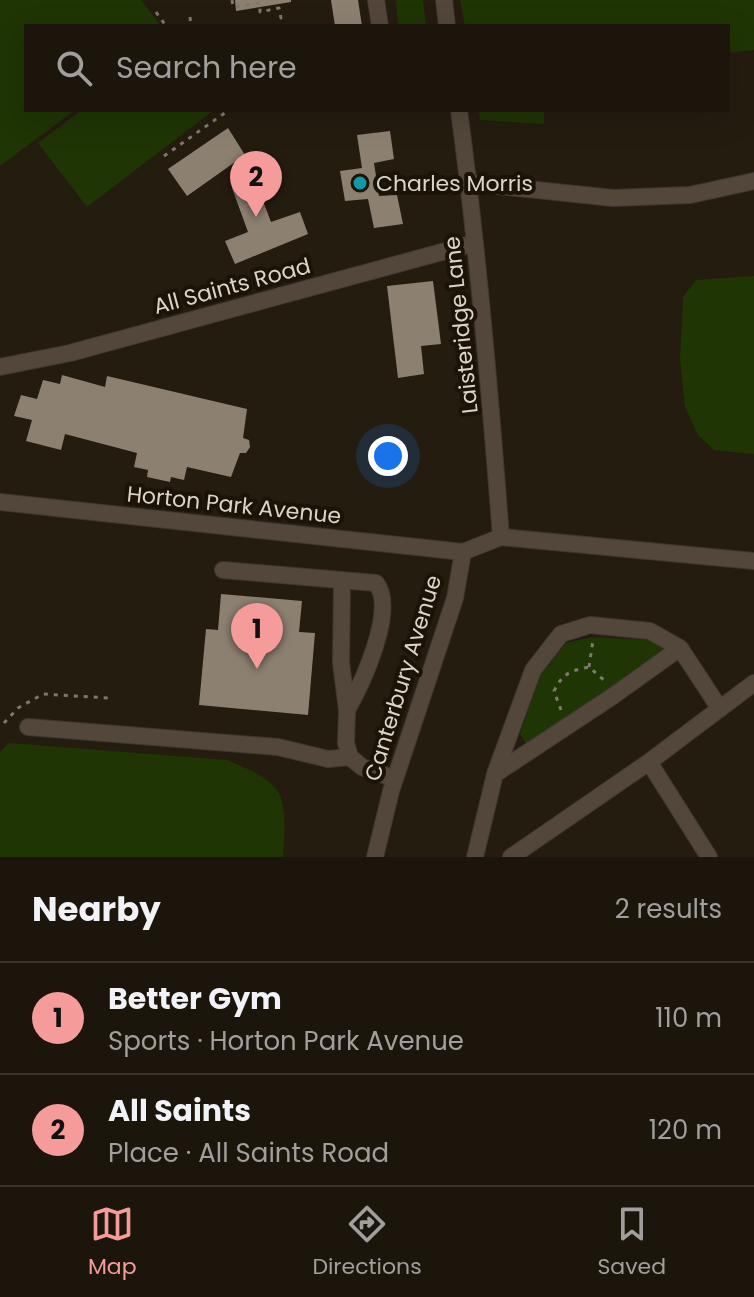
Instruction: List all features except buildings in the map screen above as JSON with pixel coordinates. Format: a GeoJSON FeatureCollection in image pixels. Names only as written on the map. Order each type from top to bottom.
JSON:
{"type":"FeatureCollection","features":[{"type":"Feature","properties":{"kind":"street"},"geometry":{"type":"LineString","coordinates":[[376,0],[380,24]]}},
{"type":"Feature","properties":{"kind":"street"},"geometry":{"type":"LineString","coordinates":[[444,0],[447,24]]}},
{"type":"Feature","properties":{"kind":"street","name":"Laisteridge Lane"},"geometry":{"type":"LineString","coordinates":[[459,112],[489,376],[501,537]]}},
{"type":"Feature","properties":{"kind":"street"},"geometry":{"type":"LineString","coordinates":[[469,183],[613,198],[690,195],[754,181]]}},
{"type":"Feature","properties":{"kind":"street","name":"All Saints Road"},"geometry":{"type":"LineString","coordinates":[[0,367],[70,353],[475,243]]}},
{"type":"Feature","properties":{"kind":"street","name":"Horton Park Avenue"},"geometry":{"type":"LineString","coordinates":[[0,502],[463,552]]}},
{"type":"Feature","properties":{"kind":"street"},"geometry":{"type":"LineString","coordinates":[[501,537],[754,561]]}},
{"type":"Feature","properties":{"kind":"street","name":"Canterbury Avenue"},"geometry":{"type":"LineString","coordinates":[[375,857],[395,779],[455,598],[463,552],[501,537]]}},
{"type":"Feature","properties":{"kind":"street"},"geometry":{"type":"LineString","coordinates":[[223,570],[376,583],[383,599],[377,644],[347,710]]}},
{"type":"Feature","properties":{"kind":"street"},"geometry":{"type":"LineString","coordinates":[[342,580],[341,663],[347,710],[346,743],[350,757],[362,767],[395,779]]}},
{"type":"Feature","properties":{"kind":"street"},"geometry":{"type":"LineString","coordinates":[[475,857],[495,774],[533,670],[561,634],[590,625],[650,631],[680,648],[720,709]]}},
{"type":"Feature","properties":{"kind":"street"},"geometry":{"type":"LineString","coordinates":[[495,774],[680,648]]}},
{"type":"Feature","properties":{"kind":"street"},"geometry":{"type":"LineString","coordinates":[[511,857],[649,762],[754,683]]}},
{"type":"Feature","properties":{"kind":"street"},"geometry":{"type":"LineString","coordinates":[[28,727],[278,747],[328,759],[350,757]]}},
{"type":"Feature","properties":{"kind":"street"},"geometry":{"type":"LineString","coordinates":[[649,762],[709,857]]}},
{"type":"Feature","properties":{"kind":"path"},"geometry":{"type":"LineString","coordinates":[[232,0],[233,7],[260,3],[260,12],[279,8],[281,18],[284,17]]}},
{"type":"Feature","properties":{"kind":"path"},"geometry":{"type":"LineString","coordinates":[[156,12],[165,24]]}},
{"type":"Feature","properties":{"kind":"path"},"geometry":{"type":"LineString","coordinates":[[190,17],[191,24]]}},
{"type":"Feature","properties":{"kind":"path"},"geometry":{"type":"LineString","coordinates":[[164,156],[225,112]]}},
{"type":"Feature","properties":{"kind":"path"},"geometry":{"type":"LineString","coordinates":[[589,667],[593,637],[590,625]]}},
{"type":"Feature","properties":{"kind":"path"},"geometry":{"type":"LineString","coordinates":[[589,667],[606,681],[613,696]]}},
{"type":"Feature","properties":{"kind":"path"},"geometry":{"type":"LineString","coordinates":[[573,722],[565,717],[554,691],[560,679],[573,670],[589,667]]}},
{"type":"Feature","properties":{"kind":"path"},"geometry":{"type":"LineString","coordinates":[[4,723],[18,708],[43,694],[108,698]]}},
{"type":"Feature","properties":{"kind":"green space"},"geometry":{"type":"Polygon","coordinates":[[[0,0],[141,0],[159,24],[24,24],[24,112],[72,112],[0,166],[0,0]]]}},
{"type":"Feature","properties":{"kind":"green space"},"geometry":{"type":"Polygon","coordinates":[[[396,0],[423,0],[426,24],[398,24],[396,0]]]}},
{"type":"Feature","properties":{"kind":"green space"},"geometry":{"type":"Polygon","coordinates":[[[460,0],[754,0],[754,50],[730,53],[730,24],[465,24],[460,0]]]}},
{"type":"Feature","properties":{"kind":"green space"},"geometry":{"type":"Polygon","coordinates":[[[79,112],[211,112],[87,207],[38,143],[79,112]]]}},
{"type":"Feature","properties":{"kind":"green space"},"geometry":{"type":"Polygon","coordinates":[[[479,112],[544,112],[544,124],[480,120],[479,112]]]}},
{"type":"Feature","properties":{"kind":"green space"},"geometry":{"type":"Polygon","coordinates":[[[754,276],[754,454],[714,450],[698,435],[685,407],[680,359],[683,297],[696,280],[754,276]]]}},
{"type":"Feature","properties":{"kind":"green space"},"geometry":{"type":"Polygon","coordinates":[[[593,637],[650,640],[668,652],[529,748],[520,734],[540,676],[566,643],[593,637]]]}},
{"type":"Feature","properties":{"kind":"green space"},"geometry":{"type":"Polygon","coordinates":[[[9,743],[227,760],[266,779],[280,795],[284,822],[283,857],[0,857],[0,752],[9,743]]]}},
{"type":"Feature","properties":{"kind":"place","name":"Charles Morris"},"geometry":{"type":"Point","coordinates":[360,183]}},
{"type":"Feature","properties":{"kind":"place","name":"All Saints"},"geometry":{"type":"Point","coordinates":[256,217]}},
{"type":"Feature","properties":{"kind":"place","name":"Better Gym"},"geometry":{"type":"Point","coordinates":[257,669]}}]}
